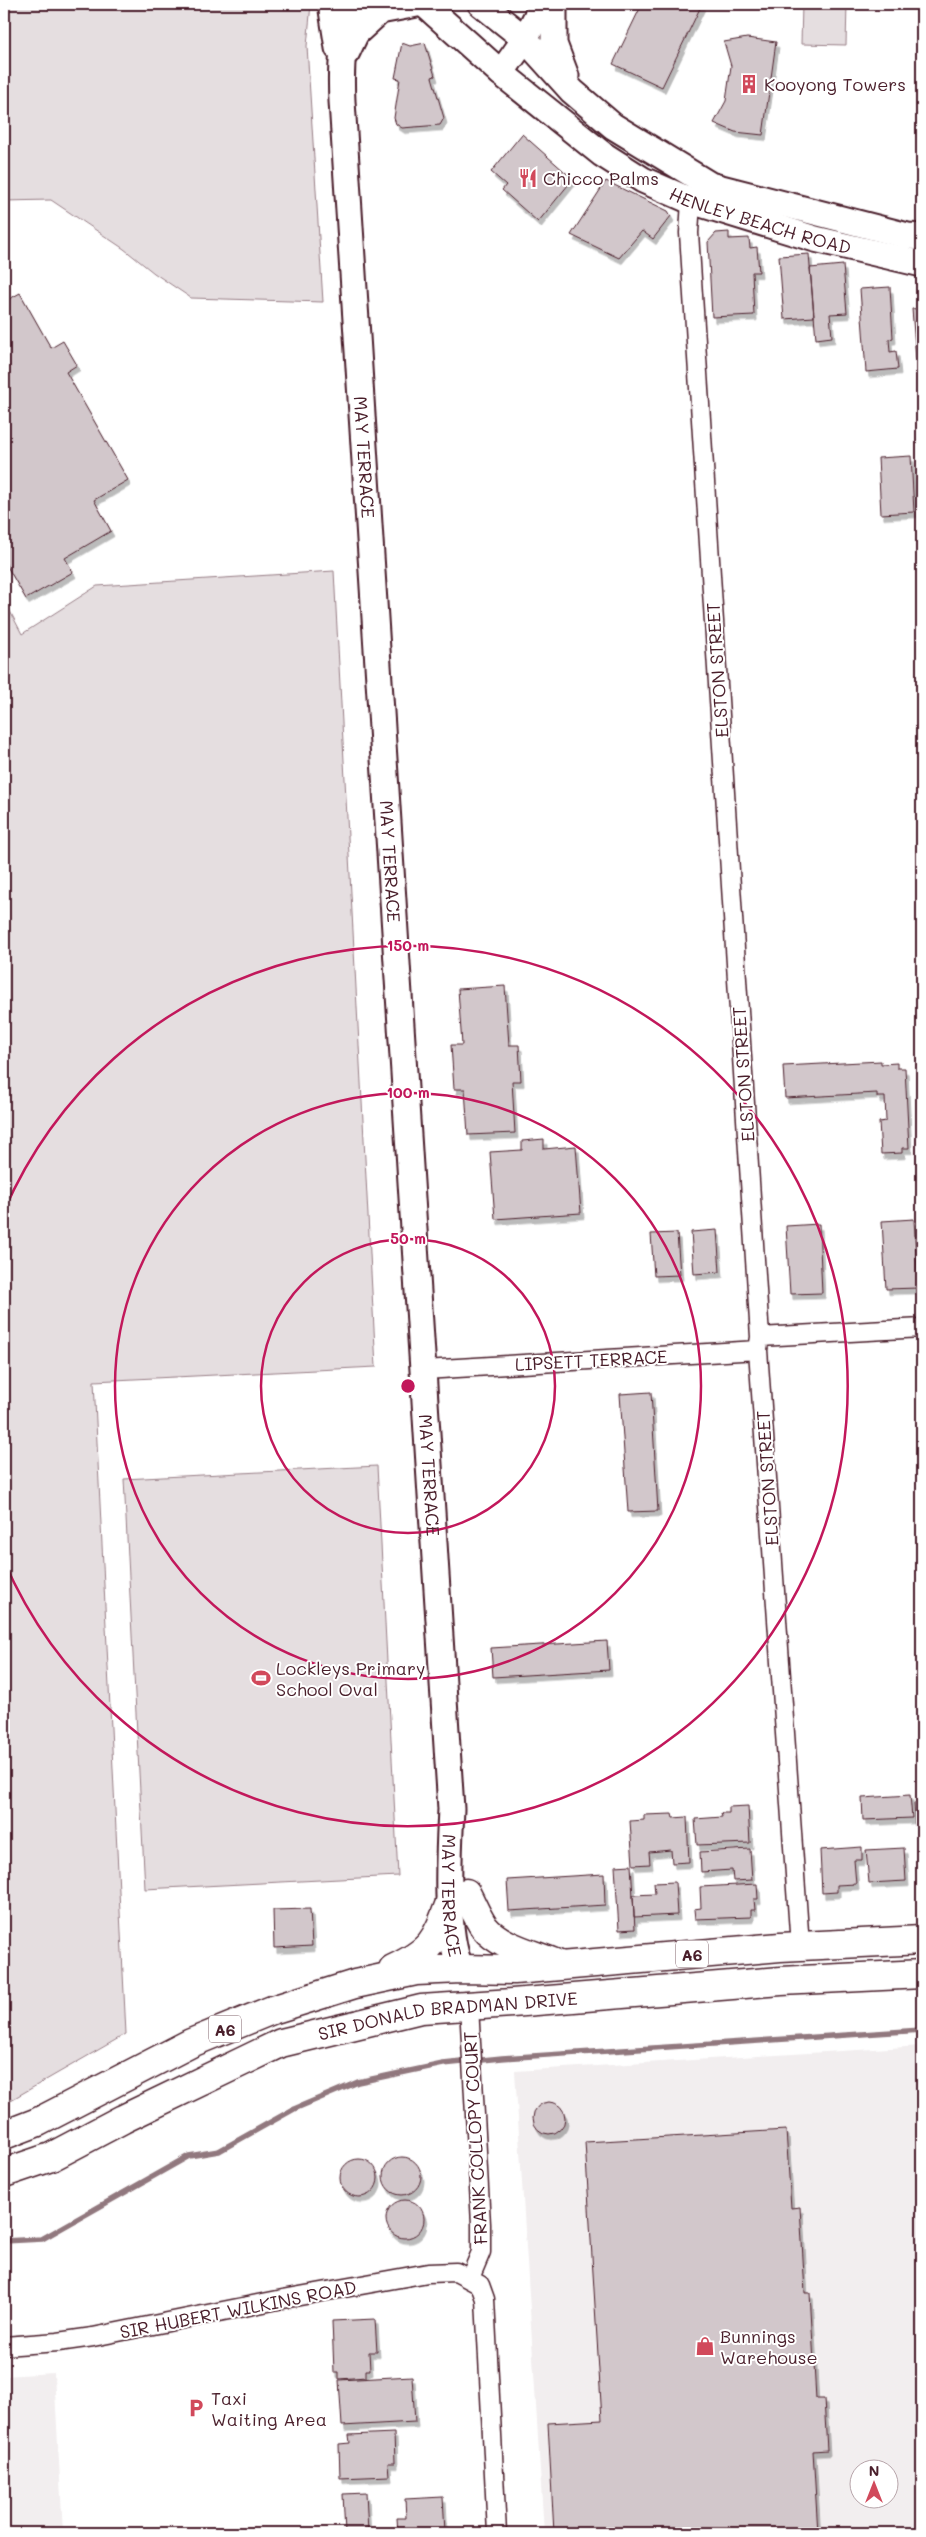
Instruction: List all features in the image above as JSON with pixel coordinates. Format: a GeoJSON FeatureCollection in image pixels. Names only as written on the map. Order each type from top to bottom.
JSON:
{"type":"FeatureCollection","features":[{"type":"Feature","properties":{"kind":"main road"},"geometry":{"type":"LineString","coordinates":[[367,1982],[417,1958],[426,1951],[458,1896],[491,1934],[505,1943],[561,1965]]}},
{"type":"Feature","properties":{"kind":"main road","name":"SIR DONALD BRADMAN DRIVE"},"geometry":{"type":"LineString","coordinates":[[4,2135],[38,2122],[191,2043],[272,2010],[367,1982],[416,1971],[461,1969],[514,1970],[800,1946],[922,1940]]}},
{"type":"Feature","properties":{"kind":"main road"},"geometry":{"type":"LineString","coordinates":[[421,2009],[461,1969],[487,1986],[539,2001]]}},
{"type":"Feature","properties":{"kind":"main road","name":"SIR DONALD BRADMAN DRIVE"},"geometry":{"type":"LineString","coordinates":[[4,2173],[51,2157],[123,2119],[281,2043],[421,2009],[781,1981],[922,1974]]}},
{"type":"Feature","properties":{"kind":"street"},"geometry":{"type":"LineString","coordinates":[[331,4],[340,65]]}},
{"type":"Feature","properties":{"kind":"street","name":"MAY TERRACE"},"geometry":{"type":"LineString","coordinates":[[353,4],[343,41],[340,65],[452,1809],[448,1866],[458,1896],[469,1952],[461,1969]]}},
{"type":"Feature","properties":{"kind":"street"},"geometry":{"type":"LineString","coordinates":[[340,65],[356,33],[380,11],[417,4]]}},
{"type":"Feature","properties":{"kind":"street","name":"HENLEY BEACH ROAD"},"geometry":{"type":"LineString","coordinates":[[424,4],[501,73],[602,154],[643,180],[691,201],[815,239],[922,264]]}},
{"type":"Feature","properties":{"kind":"street","name":"HENLEY BEACH ROAD"},"geometry":{"type":"LineString","coordinates":[[481,4],[526,39],[572,91],[613,126],[710,185],[908,236],[922,237]]}},
{"type":"Feature","properties":{"kind":"street"},"geometry":{"type":"LineString","coordinates":[[501,73],[526,39],[543,4]]}},
{"type":"Feature","properties":{"kind":"street"},"geometry":{"type":"LineString","coordinates":[[554,4],[554,44],[572,91]]}},
{"type":"Feature","properties":{"kind":"street","name":"ELSTON STREET"},"geometry":{"type":"LineString","coordinates":[[691,201],[689,233],[759,1344],[800,1946]]}},
{"type":"Feature","properties":{"kind":"street","name":"LIPSETT TERRACE"},"geometry":{"type":"LineString","coordinates":[[424,1370],[759,1344],[922,1328]]}},
{"type":"Feature","properties":{"kind":"street","name":"FRANK COLLOPY COURT"},"geometry":{"type":"LineString","coordinates":[[469,2006],[481,2224],[481,2252],[470,2278]]}},
{"type":"Feature","properties":{"kind":"street","name":"SIR HUBERT WILKINS ROAD"},"geometry":{"type":"LineString","coordinates":[[4,2346],[93,2337],[275,2300],[428,2273],[456,2272],[470,2278]]}},
{"type":"Feature","properties":{"kind":"street"},"geometry":{"type":"LineString","coordinates":[[470,2278],[480,2285],[485,2299],[498,2533]]}},
{"type":"Feature","properties":{"kind":"shaded area"},"geometry":{"type":"Polygon","coordinates":[[[4,4],[311,4],[307,46],[323,302],[191,298],[154,273],[124,249],[51,200],[4,201],[4,4]]]}},
{"type":"Feature","properties":{"kind":"shaded area"},"geometry":{"type":"Polygon","coordinates":[[[802,4],[847,4],[846,45],[801,44],[802,4]]]}},
{"type":"Feature","properties":{"kind":"shaded area"},"geometry":{"type":"Polygon","coordinates":[[[334,571],[376,1367],[94,1381],[126,2034],[4,2104],[4,600],[22,634],[97,586],[334,571]]]}},
{"type":"Feature","properties":{"kind":"shaded area","name":"Lockleys Primary School Oval"},"geometry":{"type":"Polygon","coordinates":[[[377,1466],[398,1876],[145,1889],[124,1479],[377,1466]]]}},
{"type":"Feature","properties":{"kind":"shaded area"},"geometry":{"type":"Polygon","coordinates":[[[922,2046],[922,2533],[544,2533],[515,2071],[922,2046]]]}},
{"type":"Feature","properties":{"kind":"shaded area"},"geometry":{"type":"Polygon","coordinates":[[[54,2373],[63,2533],[4,2533],[4,2376],[54,2373]]]}},
{"type":"Feature","properties":{"kind":"building"},"geometry":{"type":"Polygon","coordinates":[[[642,4],[702,4],[662,87],[613,64],[642,4]]]}},
{"type":"Feature","properties":{"kind":"building","name":"Kooyong Towers"},"geometry":{"type":"Polygon","coordinates":[[[747,38],[776,42],[763,135],[735,132],[714,123],[726,101],[731,66],[724,42],[747,38]]]}},
{"type":"Feature","properties":{"kind":"building"},"geometry":{"type":"Polygon","coordinates":[[[402,43],[410,46],[425,43],[435,76],[432,77],[444,118],[440,125],[402,128],[396,124],[394,118],[400,79],[395,78],[402,43]]]}},
{"type":"Feature","properties":{"kind":"building"},"geometry":{"type":"Polygon","coordinates":[[[522,134],[573,179],[538,222],[502,190],[506,185],[491,172],[522,134]]]}},
{"type":"Feature","properties":{"kind":"building"},"geometry":{"type":"Polygon","coordinates":[[[606,181],[668,211],[671,216],[653,239],[642,231],[619,258],[571,235],[606,181]]]}},
{"type":"Feature","properties":{"kind":"building"},"geometry":{"type":"Polygon","coordinates":[[[729,232],[729,239],[749,238],[750,248],[757,247],[759,272],[752,272],[754,315],[712,317],[708,242],[716,233],[729,232]]]}},
{"type":"Feature","properties":{"kind":"building"},"geometry":{"type":"Polygon","coordinates":[[[809,254],[814,317],[784,319],[779,256],[809,254]]]}},
{"type":"Feature","properties":{"kind":"building"},"geometry":{"type":"Polygon","coordinates":[[[843,265],[847,313],[830,314],[832,337],[816,339],[810,268],[843,265]]]}},
{"type":"Feature","properties":{"kind":"building"},"geometry":{"type":"Polygon","coordinates":[[[890,287],[893,338],[889,339],[890,352],[896,351],[898,369],[866,372],[860,289],[890,287]]]}},
{"type":"Feature","properties":{"kind":"building"},"geometry":{"type":"Polygon","coordinates":[[[20,293],[51,348],[63,341],[77,365],[66,372],[128,480],[94,500],[111,531],[65,558],[73,572],[26,599],[4,561],[4,302],[20,293]]]}},
{"type":"Feature","properties":{"kind":"building"},"geometry":{"type":"Polygon","coordinates":[[[922,308],[922,359],[916,359],[912,309],[922,308]]]}},
{"type":"Feature","properties":{"kind":"building"},"geometry":{"type":"Polygon","coordinates":[[[911,456],[914,512],[881,514],[878,458],[911,456]]]}},
{"type":"Feature","properties":{"kind":"building"},"geometry":{"type":"Polygon","coordinates":[[[505,986],[509,1045],[519,1045],[521,1081],[512,1081],[515,1133],[468,1135],[465,1089],[454,1089],[451,1045],[462,1045],[458,989],[505,986]]]}},
{"type":"Feature","properties":{"kind":"building"},"geometry":{"type":"Polygon","coordinates":[[[881,1061],[881,1064],[897,1063],[897,1068],[905,1068],[909,1148],[902,1148],[902,1153],[881,1154],[879,1122],[886,1121],[885,1097],[877,1097],[877,1093],[785,1098],[783,1066],[881,1061]]]}},
{"type":"Feature","properties":{"kind":"building"},"geometry":{"type":"Polygon","coordinates":[[[544,1139],[544,1149],[576,1146],[581,1213],[495,1219],[490,1152],[522,1150],[522,1141],[544,1139]]]}},
{"type":"Feature","properties":{"kind":"building"},"geometry":{"type":"Polygon","coordinates":[[[914,1219],[918,1288],[886,1289],[882,1221],[914,1219]]]}},
{"type":"Feature","properties":{"kind":"building"},"geometry":{"type":"Polygon","coordinates":[[[819,1224],[822,1293],[790,1294],[786,1226],[819,1224]]]}},
{"type":"Feature","properties":{"kind":"building"},"geometry":{"type":"Polygon","coordinates":[[[717,1230],[720,1272],[694,1274],[691,1232],[717,1230]]]}},
{"type":"Feature","properties":{"kind":"building"},"geometry":{"type":"Polygon","coordinates":[[[677,1233],[680,1275],[654,1276],[651,1234],[677,1233]]]}},
{"type":"Feature","properties":{"kind":"building"},"geometry":{"type":"Polygon","coordinates":[[[651,1392],[658,1511],[628,1512],[620,1394],[651,1392]]]}},
{"type":"Feature","properties":{"kind":"building"},"geometry":{"type":"Polygon","coordinates":[[[607,1641],[609,1670],[493,1677],[491,1648],[607,1641]]]}},
{"type":"Feature","properties":{"kind":"building"},"geometry":{"type":"Polygon","coordinates":[[[910,1795],[912,1818],[863,1820],[862,1798],[910,1795]]]}},
{"type":"Feature","properties":{"kind":"building"},"geometry":{"type":"Polygon","coordinates":[[[914,1803],[922,1803],[922,1897],[919,1897],[914,1803]]]}},
{"type":"Feature","properties":{"kind":"building"},"geometry":{"type":"Polygon","coordinates":[[[748,1806],[750,1843],[697,1845],[695,1819],[722,1817],[721,1813],[729,1813],[729,1807],[748,1806]]]}},
{"type":"Feature","properties":{"kind":"building"},"geometry":{"type":"Polygon","coordinates":[[[672,1814],[673,1818],[687,1817],[689,1862],[672,1863],[671,1850],[649,1852],[650,1864],[633,1865],[630,1821],[644,1820],[644,1815],[672,1814]]]}},
{"type":"Feature","properties":{"kind":"building"},"geometry":{"type":"Polygon","coordinates":[[[862,1847],[862,1860],[854,1860],[856,1884],[837,1885],[837,1892],[822,1893],[820,1850],[862,1847]]]}},
{"type":"Feature","properties":{"kind":"building"},"geometry":{"type":"Polygon","coordinates":[[[904,1848],[906,1881],[869,1883],[866,1850],[904,1848]]]}},
{"type":"Feature","properties":{"kind":"building"},"geometry":{"type":"Polygon","coordinates":[[[750,1849],[752,1880],[733,1881],[732,1870],[701,1872],[700,1852],[750,1849]]]}},
{"type":"Feature","properties":{"kind":"building"},"geometry":{"type":"Polygon","coordinates":[[[631,1865],[635,1929],[619,1930],[615,1866],[631,1865]]]}},
{"type":"Feature","properties":{"kind":"building"},"geometry":{"type":"Polygon","coordinates":[[[604,1874],[605,1905],[509,1911],[507,1880],[604,1874]]]}},
{"type":"Feature","properties":{"kind":"building"},"geometry":{"type":"Polygon","coordinates":[[[675,1882],[677,1915],[634,1917],[633,1895],[655,1894],[654,1883],[675,1882]]]}},
{"type":"Feature","properties":{"kind":"building"},"geometry":{"type":"Polygon","coordinates":[[[757,1884],[758,1899],[754,1899],[755,1910],[751,1910],[751,1917],[695,1919],[694,1909],[701,1908],[700,1887],[757,1884]]]}},
{"type":"Feature","properties":{"kind":"building"},"geometry":{"type":"Polygon","coordinates":[[[310,1909],[312,1946],[274,1948],[273,1910],[310,1909]]]}},
{"type":"Feature","properties":{"kind":"building"},"geometry":{"type":"Polygon","coordinates":[[[549,2102],[555,2103],[560,2107],[564,2112],[564,2124],[560,2129],[555,2133],[549,2134],[543,2133],[538,2129],[534,2124],[533,2118],[534,2112],[538,2107],[543,2103],[549,2102]]]}},
{"type":"Feature","properties":{"kind":"building","name":"Bunnings Warehouse"},"geometry":{"type":"Polygon","coordinates":[[[786,2130],[791,2208],[800,2207],[805,2293],[810,2293],[816,2399],[824,2399],[827,2450],[813,2451],[818,2533],[554,2533],[548,2423],[602,2420],[585,2142],[786,2130]]]}},
{"type":"Feature","properties":{"kind":"building"},"geometry":{"type":"Polygon","coordinates":[[[402,2157],[415,2163],[421,2176],[415,2189],[402,2195],[389,2189],[383,2176],[389,2163],[402,2157]]]}},
{"type":"Feature","properties":{"kind":"building"},"geometry":{"type":"Polygon","coordinates":[[[359,2159],[372,2165],[378,2178],[372,2191],[359,2197],[346,2191],[340,2178],[346,2165],[359,2159]]]}},
{"type":"Feature","properties":{"kind":"building"},"geometry":{"type":"Polygon","coordinates":[[[405,2200],[418,2206],[424,2219],[418,2232],[405,2238],[392,2232],[386,2219],[392,2206],[405,2200]]]}},
{"type":"Feature","properties":{"kind":"building"},"geometry":{"type":"Polygon","coordinates":[[[375,2319],[377,2352],[369,2352],[370,2370],[366,2370],[366,2377],[339,2379],[339,2372],[334,2372],[332,2321],[375,2319]]]}},
{"type":"Feature","properties":{"kind":"building"},"geometry":{"type":"Polygon","coordinates":[[[412,2376],[415,2422],[342,2426],[339,2380],[412,2376]]]}},
{"type":"Feature","properties":{"kind":"building"},"geometry":{"type":"Polygon","coordinates":[[[394,2433],[395,2463],[388,2463],[389,2476],[340,2478],[339,2444],[350,2443],[349,2435],[394,2433]]]}},
{"type":"Feature","properties":{"kind":"building"},"geometry":{"type":"Polygon","coordinates":[[[366,2493],[368,2533],[345,2533],[343,2494],[366,2493]]]}},
{"type":"Feature","properties":{"kind":"building"},"geometry":{"type":"Polygon","coordinates":[[[443,2497],[445,2532],[398,2533],[397,2518],[406,2518],[405,2499],[443,2497]]]}},
{"type":"Feature","properties":{"kind":"waterway"},"geometry":{"type":"LineString","coordinates":[[4,2241],[42,2239],[189,2156],[219,2151],[294,2109],[358,2082],[443,2064],[502,2058],[922,2030]]}},
{"type":"Feature","properties":{"kind":"place","name":"Kooyong Towers"},"geometry":{"type":"Point","coordinates":[749,84]}},
{"type":"Feature","properties":{"kind":"place","name":"Chicco Palms"},"geometry":{"type":"Point","coordinates":[528,178]}},
{"type":"Feature","properties":{"kind":"place","name":"Lockleys Primary School Oval"},"geometry":{"type":"Point","coordinates":[261,1678]}},
{"type":"Feature","properties":{"kind":"place","name":"Bunnings Warehouse"},"geometry":{"type":"Point","coordinates":[705,2346]}},
{"type":"Feature","properties":{"kind":"place","name":"Taxi Waiting Area"},"geometry":{"type":"Point","coordinates":[196,2408]}}]}
